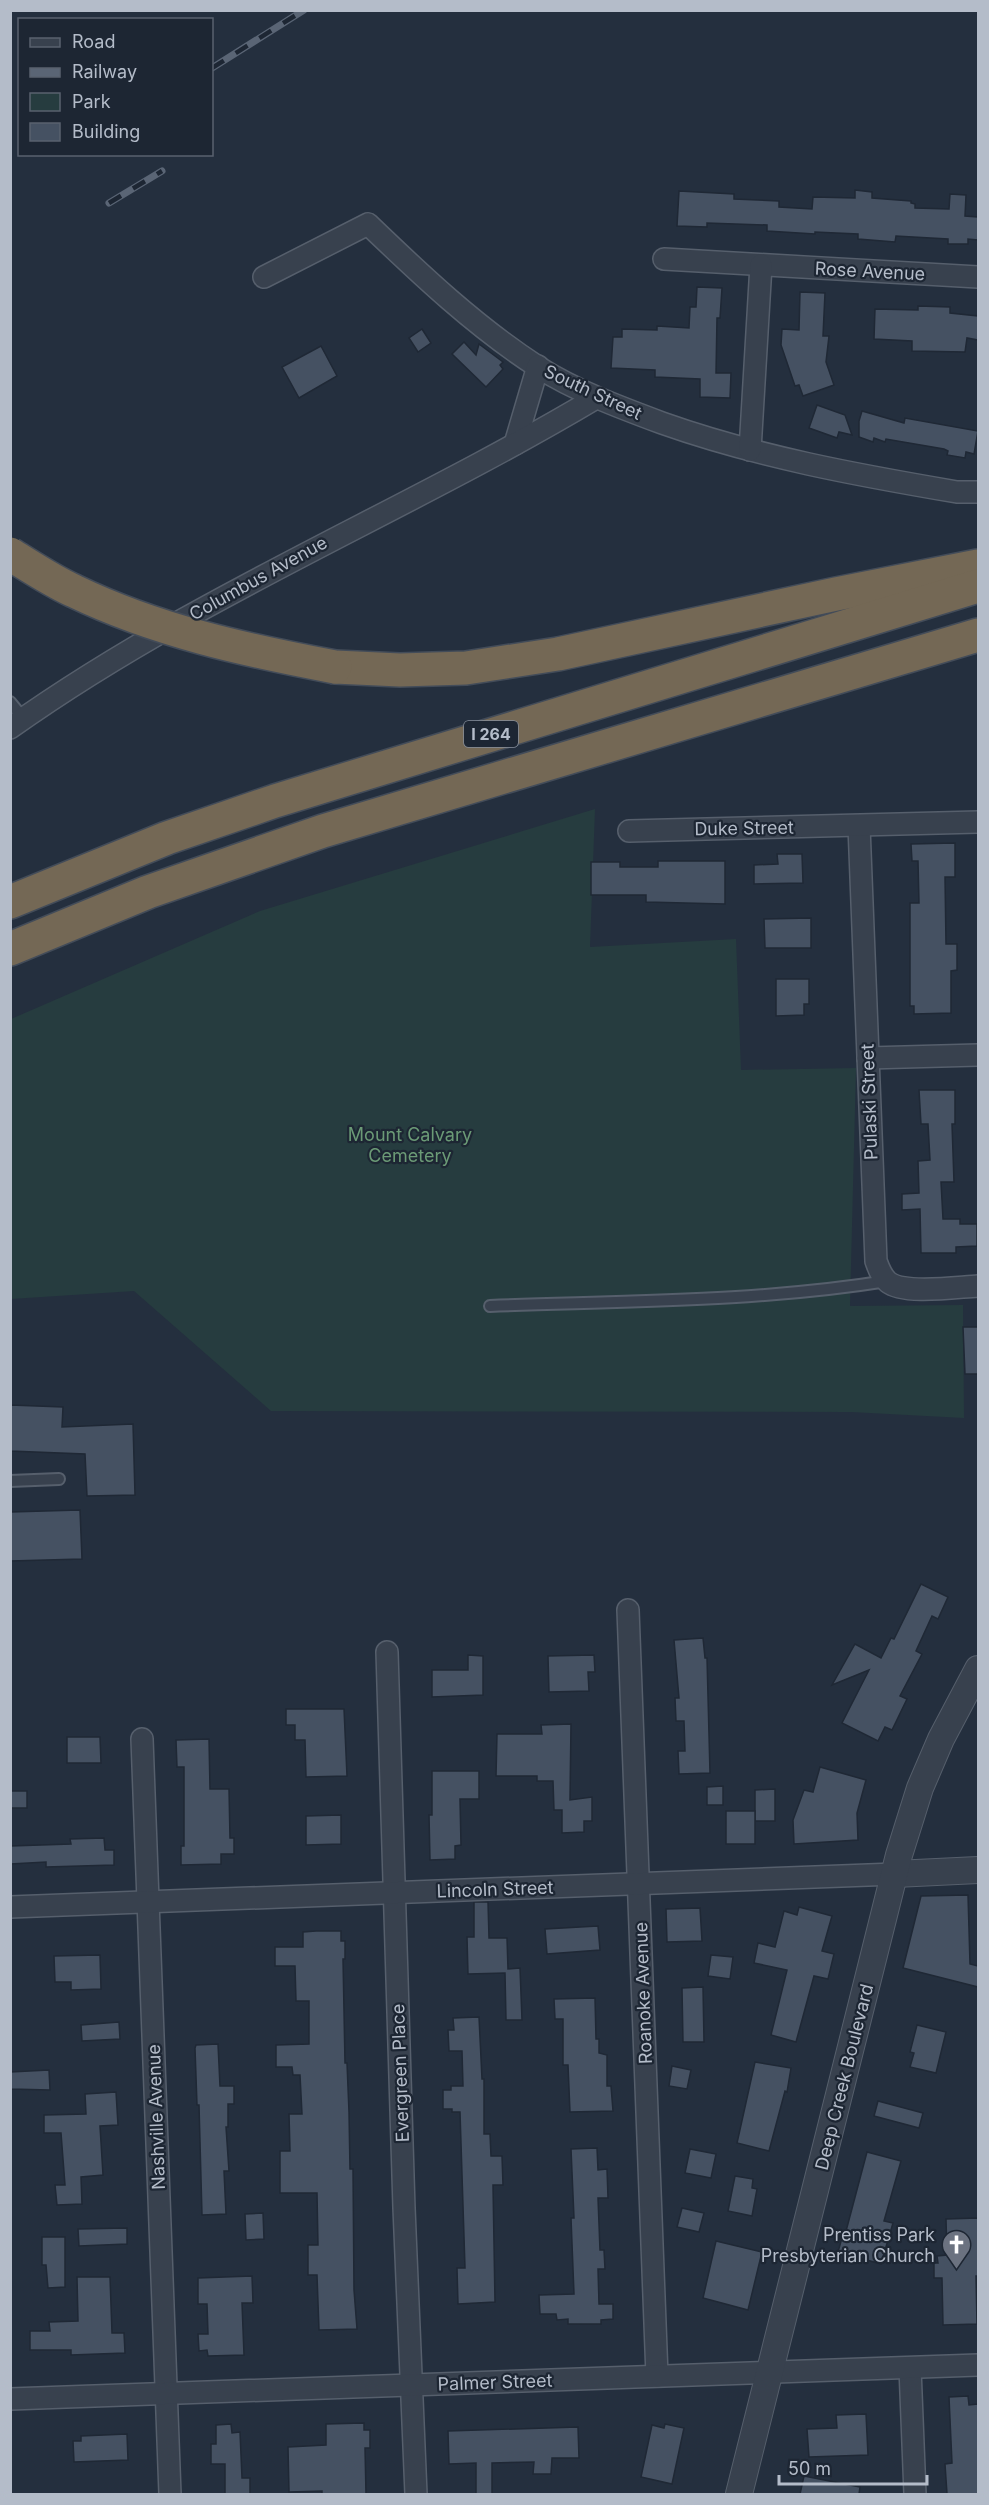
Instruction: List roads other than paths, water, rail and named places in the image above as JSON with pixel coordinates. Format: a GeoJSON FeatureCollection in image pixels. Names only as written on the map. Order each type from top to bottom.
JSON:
{"type":"FeatureCollection","features":[{"type":"Feature","properties":{"kind":"highway"},"geometry":{"type":"LineString","coordinates":[[10,554],[72,591],[144,620],[246,650],[334,667],[400,670],[466,668],[546,656],[978,566]]}},
{"type":"Feature","properties":{"kind":"highway","name":"I 264"},"geometry":{"type":"LineString","coordinates":[[10,902],[166,838],[275,801],[978,586]]}},
{"type":"Feature","properties":{"kind":"highway","name":"I 264"},"geometry":{"type":"LineString","coordinates":[[10,949],[148,892],[323,831],[978,635]]}},
{"type":"Feature","properties":{"kind":"street","name":"South Street"},"geometry":{"type":"LineString","coordinates":[[264,277],[368,224],[497,339],[538,366],[596,398],[701,436],[750,450],[852,474],[957,492],[978,492]]}},
{"type":"Feature","properties":{"kind":"street","name":"Rose Avenue"},"geometry":{"type":"LineString","coordinates":[[664,259],[978,277]]}},
{"type":"Feature","properties":{"kind":"street"},"geometry":{"type":"LineString","coordinates":[[750,450],[761,265]]}},
{"type":"Feature","properties":{"kind":"street"},"geometry":{"type":"LineString","coordinates":[[515,444],[538,366]]}},
{"type":"Feature","properties":{"kind":"street","name":"Columbus Avenue"},"geometry":{"type":"LineString","coordinates":[[17,724],[109,662],[198,611],[338,535],[515,444],[596,398]]}},
{"type":"Feature","properties":{"kind":"street","name":"Duke Street"},"geometry":{"type":"LineString","coordinates":[[629,831],[978,822]]}},
{"type":"Feature","properties":{"kind":"street","name":"Pulaski Street"},"geometry":{"type":"LineString","coordinates":[[859,826],[876,1261],[880,1273],[887,1281]]}},
{"type":"Feature","properties":{"kind":"street"},"geometry":{"type":"LineString","coordinates":[[868,1058],[978,1055]]}},
{"type":"Feature","properties":{"kind":"street"},"geometry":{"type":"LineString","coordinates":[[887,1281],[906,1289],[978,1286]]}},
{"type":"Feature","properties":{"kind":"street","name":"Roanoke Avenue"},"geometry":{"type":"LineString","coordinates":[[628,1610],[657,2376]]}},
{"type":"Feature","properties":{"kind":"street","name":"Evergreen Place"},"geometry":{"type":"LineString","coordinates":[[387,1652],[416,2494]]}},
{"type":"Feature","properties":{"kind":"street","name":"Deep Creek Boulevard"},"geometry":{"type":"LineString","coordinates":[[739,2494],[895,1874],[920,1788],[941,1739],[978,1669]]}},
{"type":"Feature","properties":{"kind":"street","name":"Nashville Avenue"},"geometry":{"type":"LineString","coordinates":[[142,1739],[170,2494]]}},
{"type":"Feature","properties":{"kind":"street","name":"Lincoln Street"},"geometry":{"type":"LineString","coordinates":[[10,1907],[978,1870]]}},
{"type":"Feature","properties":{"kind":"street","name":"Palmer Street"},"geometry":{"type":"LineString","coordinates":[[10,2399],[978,2365]]}},
{"type":"Feature","properties":{"kind":"street"},"geometry":{"type":"LineString","coordinates":[[910,2367],[915,2494]]}},
{"type":"Feature","properties":{"kind":"lane"},"geometry":{"type":"LineString","coordinates":[[10,702],[17,724]]}},
{"type":"Feature","properties":{"kind":"lane"},"geometry":{"type":"LineString","coordinates":[[490,1306],[763,1296],[825,1291],[887,1281]]}},
{"type":"Feature","properties":{"kind":"lane"},"geometry":{"type":"LineString","coordinates":[[10,1481],[59,1479]]}},
{"type":"Feature","properties":{"kind":"railway"},"geometry":{"type":"LineString","coordinates":[[213,67],[304,10]]}},
{"type":"Feature","properties":{"kind":"railway"},"geometry":{"type":"LineString","coordinates":[[109,203],[162,171]]}},
{"type":"Feature","properties":{"kind":"place","name":"Prentiss Park Presbyterian Church"},"geometry":{"type":"Point","coordinates":[956,2270]}},
{"type":"Feature","properties":{"kind":"park label","name":"Mount Calvary Cemetery"},"geometry":{"type":"Point","coordinates":[410,1144]}}]}
